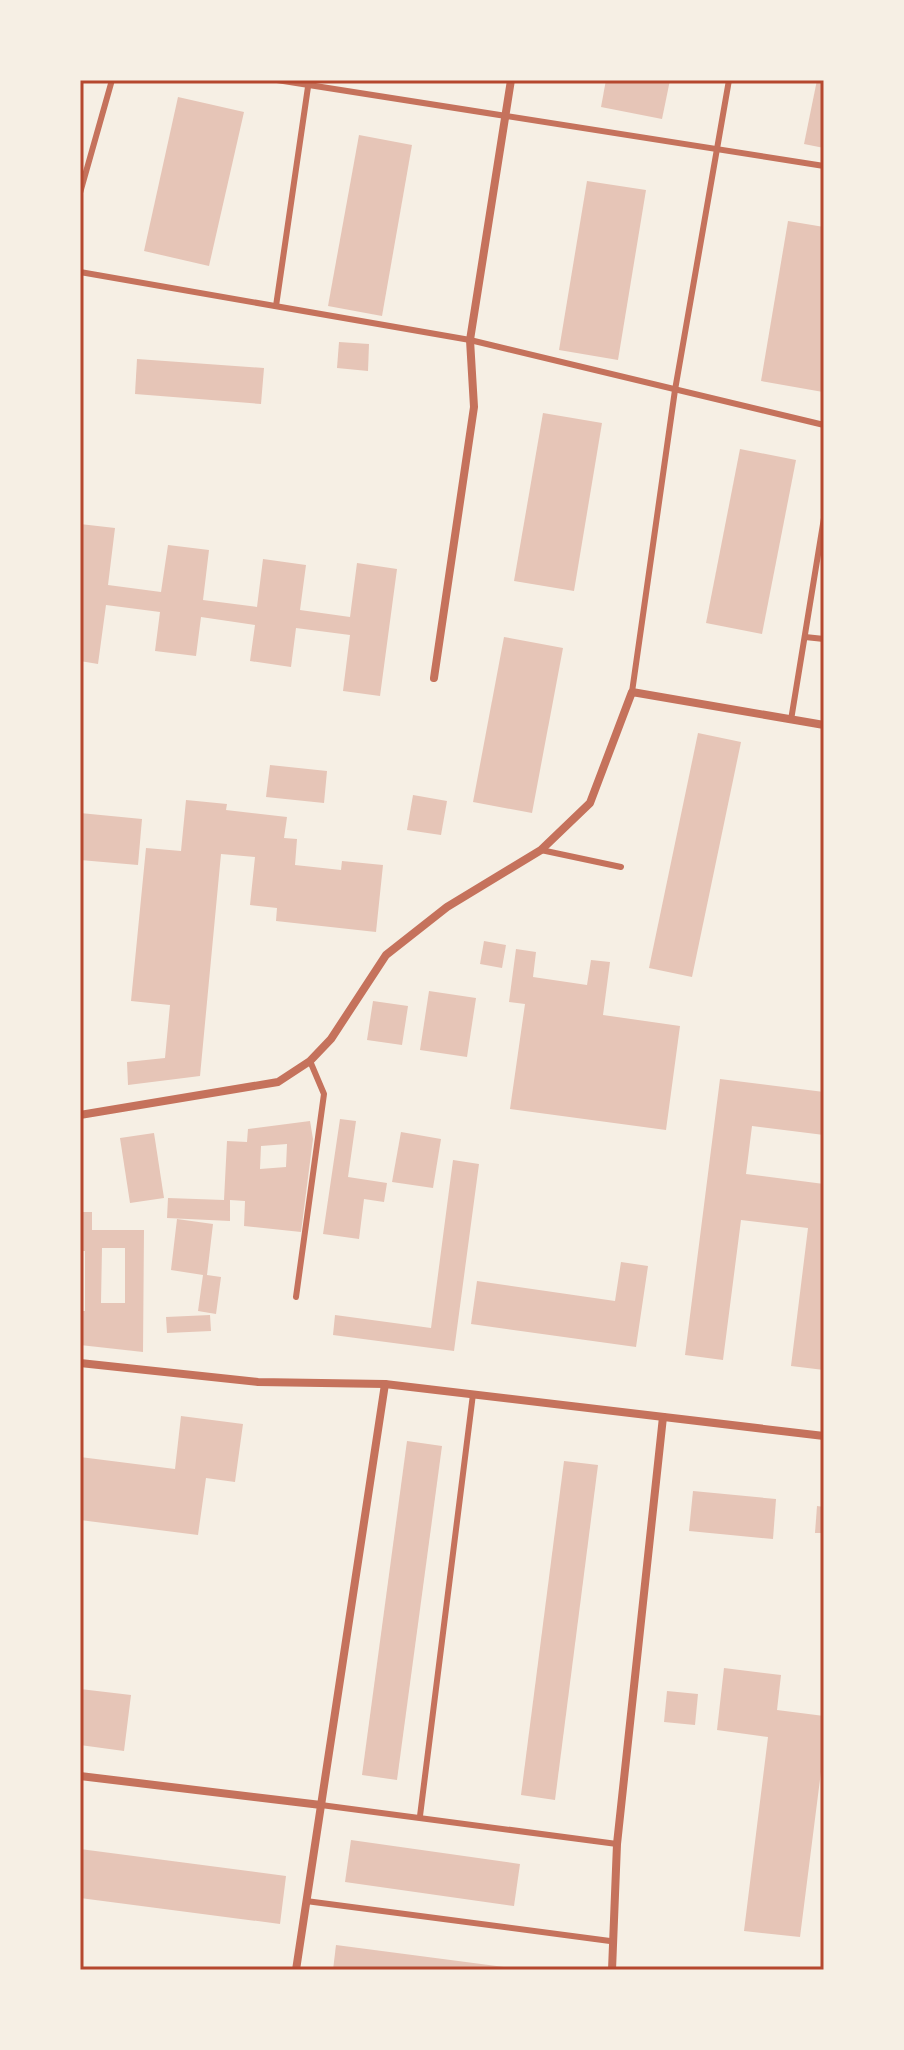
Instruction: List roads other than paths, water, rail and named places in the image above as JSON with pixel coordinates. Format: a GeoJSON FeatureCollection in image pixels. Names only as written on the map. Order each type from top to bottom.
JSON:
{"type":"FeatureCollection","features":[{"type":"Feature","properties":{"kind":"street"},"geometry":{"type":"LineString","coordinates":[[434,678],[474,407],[470,340],[511,80]]}},
{"type":"Feature","properties":{"kind":"street"},"geometry":{"type":"LineString","coordinates":[[80,1115],[278,1082],[310,1061],[331,1039],[386,955],[447,907],[541,850],[590,803],[632,692],[824,725]]}},
{"type":"Feature","properties":{"kind":"street"},"geometry":{"type":"LineString","coordinates":[[80,1363],[258,1382],[385,1384],[824,1436]]}},
{"type":"Feature","properties":{"kind":"street"},"geometry":{"type":"LineString","coordinates":[[296,1970],[385,1384]]}},
{"type":"Feature","properties":{"kind":"street"},"geometry":{"type":"LineString","coordinates":[[612,1970],[610,1941],[617,1844],[663,1417]]}},
{"type":"Feature","properties":{"kind":"street"},"geometry":{"type":"LineString","coordinates":[[80,1776],[321,1805]]}},
{"type":"Feature","properties":{"kind":"lane"},"geometry":{"type":"LineString","coordinates":[[80,193],[112,80]]}},
{"type":"Feature","properties":{"kind":"lane"},"geometry":{"type":"LineString","coordinates":[[277,80],[824,166]]}},
{"type":"Feature","properties":{"kind":"lane"},"geometry":{"type":"LineString","coordinates":[[632,692],[675,390],[729,80]]}},
{"type":"Feature","properties":{"kind":"lane"},"geometry":{"type":"LineString","coordinates":[[276,306],[309,84]]}},
{"type":"Feature","properties":{"kind":"lane"},"geometry":{"type":"LineString","coordinates":[[80,272],[470,340],[824,425]]}},
{"type":"Feature","properties":{"kind":"lane"},"geometry":{"type":"LineString","coordinates":[[791,720],[824,518]]}},
{"type":"Feature","properties":{"kind":"lane"},"geometry":{"type":"LineString","coordinates":[[805,637],[824,639]]}},
{"type":"Feature","properties":{"kind":"lane"},"geometry":{"type":"LineString","coordinates":[[541,850],[621,867]]}},
{"type":"Feature","properties":{"kind":"lane"},"geometry":{"type":"LineString","coordinates":[[296,1297],[324,1094],[310,1061]]}},
{"type":"Feature","properties":{"kind":"lane"},"geometry":{"type":"LineString","coordinates":[[420,1816],[473,1394]]}},
{"type":"Feature","properties":{"kind":"lane"},"geometry":{"type":"LineString","coordinates":[[321,1805],[617,1844]]}},
{"type":"Feature","properties":{"kind":"lane"},"geometry":{"type":"LineString","coordinates":[[306,1901],[610,1941]]}}]}
